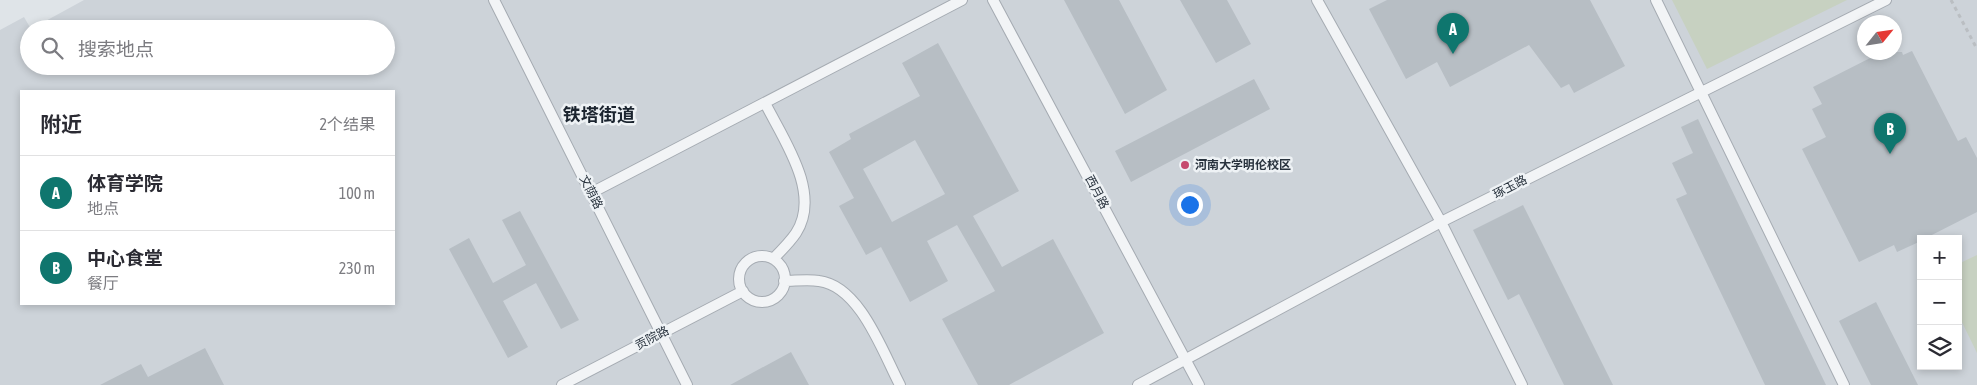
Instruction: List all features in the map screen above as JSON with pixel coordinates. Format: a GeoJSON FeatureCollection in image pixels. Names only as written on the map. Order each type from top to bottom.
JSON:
{"type":"FeatureCollection","features":[{"type":"Feature","properties":{"kind":"lane","name":"文荫路"},"geometry":{"type":"LineString","coordinates":[[494,0],[687,385]]}},
{"type":"Feature","properties":{"kind":"lane"},"geometry":{"type":"LineString","coordinates":[[591,193],[962,0]]}},
{"type":"Feature","properties":{"kind":"lane","name":"西月路"},"geometry":{"type":"LineString","coordinates":[[993,0],[1200,385]]}},
{"type":"Feature","properties":{"kind":"lane"},"geometry":{"type":"LineString","coordinates":[[1317,0],[1441,222],[1522,385]]}},
{"type":"Feature","properties":{"kind":"lane"},"geometry":{"type":"LineString","coordinates":[[1656,0],[1844,385]]}},
{"type":"Feature","properties":{"kind":"lane","name":"琢玉路"},"geometry":{"type":"LineString","coordinates":[[1138,385],[1441,222],[1886,0]]}},
{"type":"Feature","properties":{"kind":"lane"},"geometry":{"type":"LineString","coordinates":[[765,103],[793,158],[804,187],[806,209],[797,232],[773,260]]}},
{"type":"Feature","properties":{"kind":"lane"},"geometry":{"type":"LineString","coordinates":[[757,257],[766,257],[773,260],[784,273],[784,282],[777,296],[765,302],[751,299],[743,291],[739,280],[740,272],[744,265],[757,257]]}},
{"type":"Feature","properties":{"kind":"lane"},"geometry":{"type":"LineString","coordinates":[[784,282],[820,281],[834,285],[849,296],[865,318],[900,385]]}},
{"type":"Feature","properties":{"kind":"lane","name":"贡院路"},"geometry":{"type":"LineString","coordinates":[[562,385],[743,291]]}},
{"type":"Feature","properties":{"kind":"path"},"geometry":{"type":"LineString","coordinates":[[1951,0],[1977,49]]}},
{"type":"Feature","properties":{"kind":"shaded area","name":"河南大学明伦校区"},"geometry":{"type":"Polygon","coordinates":[[[84,0],[1977,0],[1977,385],[0,385],[0,30],[24,17],[26,20],[20,20],[20,75],[395,75],[395,20],[47,20],[84,0]]]}},
{"type":"Feature","properties":{"kind":"green space"},"geometry":{"type":"Polygon","coordinates":[[[1672,0],[1847,0],[1707,69],[1672,0]]]}},
{"type":"Feature","properties":{"kind":"green space"},"geometry":{"type":"Polygon","coordinates":[[[1977,255],[1977,353],[1962,322],[1962,262],[1977,255]]]}},
{"type":"Feature","properties":{"kind":"building"},"geometry":{"type":"Polygon","coordinates":[[[1064,0],[1119,0],[1167,90],[1125,114],[1064,0]]]}},
{"type":"Feature","properties":{"kind":"building"},"geometry":{"type":"Polygon","coordinates":[[[1180,0],[1227,0],[1251,44],[1216,63],[1180,0]]]}},
{"type":"Feature","properties":{"kind":"building"},"geometry":{"type":"Polygon","coordinates":[[[1387,0],[1590,0],[1625,66],[1574,93],[1569,84],[1561,88],[1529,45],[1450,87],[1437,62],[1406,79],[1369,9],[1387,0]]]}},
{"type":"Feature","properties":{"kind":"building"},"geometry":{"type":"Polygon","coordinates":[[[938,43],[1019,191],[973,216],[1002,267],[1053,239],[1104,333],[1009,385],[978,385],[942,319],[995,291],[957,225],[927,241],[948,281],[910,302],[881,247],[866,255],[839,206],[854,198],[829,152],[851,139],[849,134],[920,96],[902,63],[938,43]],[[915,140],[863,169],[892,222],[945,194],[915,140]]]}},
{"type":"Feature","properties":{"kind":"building"},"geometry":{"type":"Polygon","coordinates":[[[1912,51],[1958,141],[1966,137],[1977,158],[1977,212],[1932,235],[1917,235],[1917,243],[1897,252],[1894,245],[1859,262],[1802,149],[1826,137],[1812,109],[1822,104],[1813,87],[1866,60],[1902,60],[1902,52],[1903,55],[1912,51]]]}},
{"type":"Feature","properties":{"kind":"building"},"geometry":{"type":"Polygon","coordinates":[[[1254,79],[1270,109],[1131,182],[1115,151],[1254,79]]]}},
{"type":"Feature","properties":{"kind":"building"},"geometry":{"type":"Polygon","coordinates":[[[1698,119],[1826,385],[1765,385],[1676,199],[1687,194],[1672,163],[1693,153],[1681,127],[1698,119]]]}},
{"type":"Feature","properties":{"kind":"building"},"geometry":{"type":"Polygon","coordinates":[[[1523,205],[1613,385],[1564,385],[1519,294],[1508,300],[1473,230],[1523,205]]]}},
{"type":"Feature","properties":{"kind":"building"},"geometry":{"type":"Polygon","coordinates":[[[520,211],[579,320],[561,329],[536,283],[503,301],[528,347],[508,358],[449,249],[469,238],[493,283],[526,265],[502,220],[520,211]]]}},
{"type":"Feature","properties":{"kind":"building"},"geometry":{"type":"Polygon","coordinates":[[[1876,302],[1918,385],[1871,385],[1839,321],[1876,302]]]}},
{"type":"Feature","properties":{"kind":"building"},"geometry":{"type":"Polygon","coordinates":[[[205,348],[224,385],[100,385],[141,364],[148,377],[205,348]]]}},
{"type":"Feature","properties":{"kind":"building"},"geometry":{"type":"Polygon","coordinates":[[[791,352],[809,385],[730,385],[791,352]]]}},
{"type":"Feature","properties":{"kind":"place","name":"体育学院"},"geometry":{"type":"Point","coordinates":[1453,54]}},
{"type":"Feature","properties":{"kind":"place","name":"中心食堂"},"geometry":{"type":"Point","coordinates":[1890,154]}},
{"type":"Feature","properties":{"kind":"place","name":"河南大学明伦校区"},"geometry":{"type":"Point","coordinates":[1185,165]}},
{"type":"Feature","properties":{"kind":"district","name":"铁塔街道"},"geometry":{"type":"Point","coordinates":[599,114]}}]}
